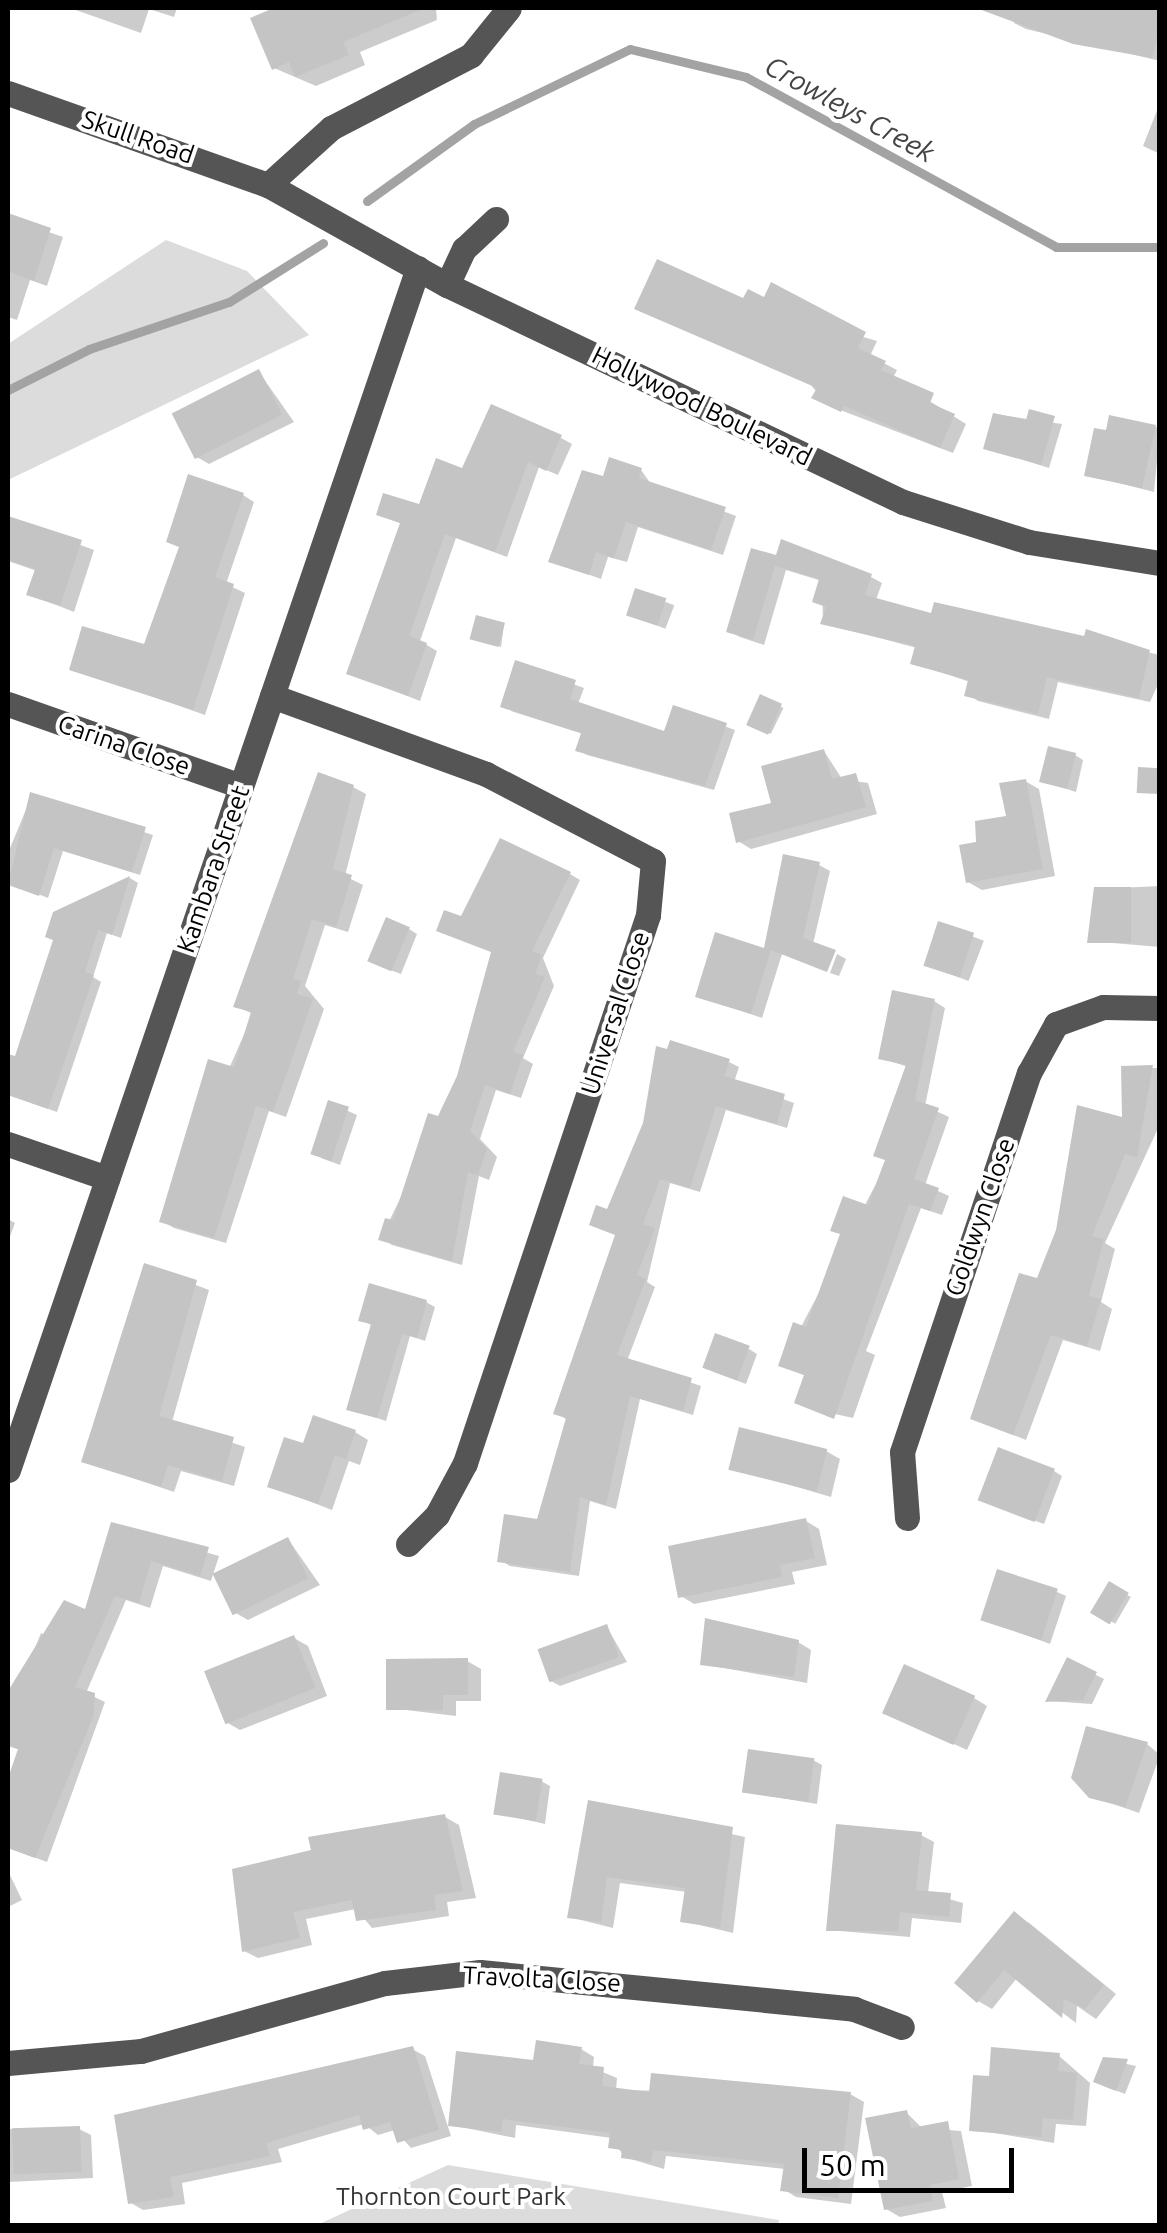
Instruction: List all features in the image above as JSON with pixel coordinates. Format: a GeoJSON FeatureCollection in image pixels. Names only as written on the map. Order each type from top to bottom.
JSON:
{"type":"FeatureCollection","features":[{"type":"Feature","properties":{"kind":"street"},"geometry":{"type":"LineString","coordinates":[[268,185],[331,128],[471,56],[509,8]]}},
{"type":"Feature","properties":{"kind":"street","name":"Skull Road"},"geometry":{"type":"LineString","coordinates":[[8,92],[268,185]]}},
{"type":"Feature","properties":{"kind":"street","name":"Hollywood Boulevard"},"geometry":{"type":"LineString","coordinates":[[268,185],[447,285],[903,502],[1029,542],[1160,563]]}},
{"type":"Feature","properties":{"kind":"street"},"geometry":{"type":"LineString","coordinates":[[447,285],[464,249],[496,219]]}},
{"type":"Feature","properties":{"kind":"street","name":"Kambara Street"},"geometry":{"type":"LineString","coordinates":[[8,1470],[418,268]]}},
{"type":"Feature","properties":{"kind":"street","name":"Universal Close"},"geometry":{"type":"LineString","coordinates":[[272,696],[519,788],[653,861],[648,915],[465,1462],[437,1515],[408,1544]]}},
{"type":"Feature","properties":{"kind":"street","name":"Carina Close"},"geometry":{"type":"LineString","coordinates":[[8,704],[241,786]]}},
{"type":"Feature","properties":{"kind":"street","name":"Goldwyn Close"},"geometry":{"type":"LineString","coordinates":[[907,1518],[902,1452],[1029,1073],[1056,1024],[1103,1007],[1160,1008]]}},
{"type":"Feature","properties":{"kind":"street"},"geometry":{"type":"LineString","coordinates":[[8,1144],[107,1178]]}},
{"type":"Feature","properties":{"kind":"street","name":"Travolta Close"},"geometry":{"type":"LineString","coordinates":[[8,2063],[141,2051],[386,1983],[480,1972],[854,2009],[902,2027]]}},
{"type":"Feature","properties":{"kind":"green space"},"geometry":{"type":"Polygon","coordinates":[[[166,240],[247,271],[309,335],[8,480],[8,344],[166,240]]]}},
{"type":"Feature","properties":{"kind":"green space","name":"Thornton Court Park"},"geometry":{"type":"Polygon","coordinates":[[[448,2165],[779,2220],[778,2225],[317,2225],[448,2165]]]}},
{"type":"Feature","properties":{"kind":"building"},"geometry":{"type":"Polygon","coordinates":[[[274,8],[425,8],[343,42],[349,55],[295,77],[289,62],[272,70],[250,18],[274,8]]]}},
{"type":"Feature","properties":{"kind":"building"},"geometry":{"type":"Polygon","coordinates":[[[976,8],[1160,8],[1160,27],[1152,58],[1073,44],[976,8]]]}},
{"type":"Feature","properties":{"kind":"building"},"geometry":{"type":"Polygon","coordinates":[[[8,213],[51,228],[34,281],[8,271],[8,213]]]}},
{"type":"Feature","properties":{"kind":"building"},"geometry":{"type":"Polygon","coordinates":[[[657,259],[743,298],[748,289],[764,297],[771,282],[866,332],[858,348],[886,361],[881,370],[934,393],[930,403],[955,414],[940,448],[844,406],[841,412],[811,398],[817,388],[634,309],[657,259]]]}},
{"type":"Feature","properties":{"kind":"building"},"geometry":{"type":"Polygon","coordinates":[[[259,369],[282,414],[195,459],[172,413],[259,369]]]}},
{"type":"Feature","properties":{"kind":"building"},"geometry":{"type":"Polygon","coordinates":[[[491,404],[562,435],[546,471],[528,462],[495,552],[445,534],[409,636],[427,643],[408,696],[346,674],[400,523],[376,515],[383,493],[419,504],[436,458],[462,468],[491,404]]]}},
{"type":"Feature","properties":{"kind":"building"},"geometry":{"type":"Polygon","coordinates":[[[1029,409],[1055,416],[1041,465],[983,449],[993,413],[1026,420],[1029,409]]]}},
{"type":"Feature","properties":{"kind":"building"},"geometry":{"type":"Polygon","coordinates":[[[1109,415],[1156,425],[1142,488],[1084,476],[1094,428],[1106,430],[1109,415]]]}},
{"type":"Feature","properties":{"kind":"building"},"geometry":{"type":"Polygon","coordinates":[[[609,457],[642,468],[639,478],[726,507],[711,550],[626,522],[614,558],[596,552],[589,575],[548,562],[582,470],[603,476],[609,457]]]}},
{"type":"Feature","properties":{"kind":"building"},"geometry":{"type":"Polygon","coordinates":[[[188,474],[244,493],[215,577],[234,584],[193,710],[69,670],[82,626],[144,644],[179,547],[166,542],[188,474]]]}},
{"type":"Feature","properties":{"kind":"building"},"geometry":{"type":"Polygon","coordinates":[[[8,516],[82,540],[60,606],[26,595],[35,569],[8,560],[8,516]]]}},
{"type":"Feature","properties":{"kind":"building"},"geometry":{"type":"Polygon","coordinates":[[[781,539],[872,574],[865,595],[931,613],[934,602],[1084,636],[1086,629],[1150,650],[1139,698],[1047,677],[1038,714],[964,696],[968,680],[910,664],[915,646],[820,624],[826,607],[812,602],[819,579],[775,566],[753,640],[726,632],[751,548],[776,555],[781,539]]]}},
{"type":"Feature","properties":{"kind":"building"},"geometry":{"type":"Polygon","coordinates":[[[635,588],[666,598],[657,626],[626,616],[635,588]]]}},
{"type":"Feature","properties":{"kind":"building"},"geometry":{"type":"Polygon","coordinates":[[[476,615],[505,623],[499,647],[470,639],[476,615]]]}},
{"type":"Feature","properties":{"kind":"building"},"geometry":{"type":"Polygon","coordinates":[[[515,660],[576,680],[570,699],[664,731],[673,705],[727,723],[705,786],[575,751],[581,733],[500,707],[515,660]]]}},
{"type":"Feature","properties":{"kind":"building"},"geometry":{"type":"Polygon","coordinates":[[[760,694],[782,704],[768,735],[746,725],[760,694]]]}},
{"type":"Feature","properties":{"kind":"building"},"geometry":{"type":"Polygon","coordinates":[[[1048,746],[1076,753],[1067,789],[1039,782],[1048,746]]]}},
{"type":"Feature","properties":{"kind":"building"},"geometry":{"type":"Polygon","coordinates":[[[824,749],[832,779],[856,773],[866,807],[736,843],[729,813],[771,803],[761,766],[824,749]]]}},
{"type":"Feature","properties":{"kind":"building"},"geometry":{"type":"Polygon","coordinates":[[[1138,767],[1160,768],[1159,794],[1137,793],[1138,767]]]}},
{"type":"Feature","properties":{"kind":"building"},"geometry":{"type":"Polygon","coordinates":[[[318,772],[354,785],[333,869],[352,875],[336,927],[312,919],[293,979],[301,981],[297,994],[313,999],[273,1112],[256,1106],[214,1238],[159,1222],[208,1059],[234,1067],[251,1012],[233,1007],[318,772]]]}},
{"type":"Feature","properties":{"kind":"building"},"geometry":{"type":"Polygon","coordinates":[[[1026,779],[1043,869],[966,883],[959,845],[976,842],[975,821],[1006,816],[999,783],[1026,779]]]}},
{"type":"Feature","properties":{"kind":"building"},"geometry":{"type":"Polygon","coordinates":[[[30,792],[146,827],[132,872],[54,848],[39,896],[8,885],[30,792]]]}},
{"type":"Feature","properties":{"kind":"building"},"geometry":{"type":"Polygon","coordinates":[[[500,838],[571,872],[532,951],[542,955],[535,974],[545,977],[513,1052],[523,1055],[510,1094],[485,1085],[470,1131],[487,1149],[478,1175],[468,1172],[452,1261],[378,1240],[385,1218],[393,1220],[428,1113],[438,1116],[457,1076],[491,952],[436,931],[444,910],[461,916],[500,838]]]}},
{"type":"Feature","properties":{"kind":"building"},"geometry":{"type":"Polygon","coordinates":[[[783,854],[820,862],[803,938],[836,950],[827,972],[771,950],[751,1014],[695,997],[715,932],[764,948],[783,854]]]}},
{"type":"Feature","properties":{"kind":"building"},"geometry":{"type":"Polygon","coordinates":[[[130,876],[112,935],[98,930],[85,972],[94,975],[48,1109],[8,1095],[8,1054],[15,1056],[53,940],[45,937],[53,912],[130,876]]]}},
{"type":"Feature","properties":{"kind":"building"},"geometry":{"type":"Polygon","coordinates":[[[1094,887],[1131,887],[1131,943],[1087,943],[1094,887]]]}},
{"type":"Feature","properties":{"kind":"building"},"geometry":{"type":"Polygon","coordinates":[[[386,917],[410,927],[391,971],[367,961],[386,917]]]}},
{"type":"Feature","properties":{"kind":"building"},"geometry":{"type":"Polygon","coordinates":[[[938,921],[974,933],[960,977],[923,966],[938,921]]]}},
{"type":"Feature","properties":{"kind":"building"},"geometry":{"type":"Polygon","coordinates":[[[892,990],[935,999],[915,1100],[939,1108],[914,1179],[939,1188],[930,1211],[909,1204],[834,1419],[794,1403],[804,1375],[778,1366],[793,1322],[806,1327],[840,1234],[830,1231],[843,1196],[868,1205],[885,1160],[873,1156],[906,1065],[878,1059],[892,990]]]}},
{"type":"Feature","properties":{"kind":"building"},"geometry":{"type":"Polygon","coordinates":[[[670,1040],[730,1059],[724,1076],[785,1094],[777,1124],[716,1106],[690,1188],[660,1179],[643,1224],[655,1228],[637,1275],[646,1279],[617,1355],[692,1378],[683,1411],[630,1396],[606,1505],[580,1497],[570,1572],[497,1562],[504,1514],[537,1519],[566,1418],[553,1414],[615,1235],[589,1225],[596,1205],[607,1209],[643,1123],[656,1046],[667,1049],[670,1040]]]}},
{"type":"Feature","properties":{"kind":"building"},"geometry":{"type":"Polygon","coordinates":[[[1153,1065],[1137,1157],[1125,1154],[1092,1236],[1104,1239],[1089,1296],[1101,1299],[1087,1346],[1051,1335],[1013,1435],[970,1419],[1019,1273],[1037,1278],[1056,1230],[1077,1105],[1122,1117],[1121,1066],[1153,1065]]]}},
{"type":"Feature","properties":{"kind":"building"},"geometry":{"type":"Polygon","coordinates":[[[328,1100],[349,1107],[331,1161],[310,1154],[328,1100]]]}},
{"type":"Feature","properties":{"kind":"building"},"geometry":{"type":"Polygon","coordinates":[[[144,1263],[197,1280],[159,1416],[234,1437],[222,1481],[168,1465],[161,1487],[81,1462],[144,1263]]]}},
{"type":"Feature","properties":{"kind":"building"},"geometry":{"type":"Polygon","coordinates":[[[369,1283],[427,1300],[417,1338],[402,1334],[377,1418],[346,1410],[371,1324],[358,1321],[369,1283]]]}},
{"type":"Feature","properties":{"kind":"building"},"geometry":{"type":"Polygon","coordinates":[[[715,1333],[750,1346],[737,1380],[702,1368],[715,1333]]]}},
{"type":"Feature","properties":{"kind":"building"},"geometry":{"type":"Polygon","coordinates":[[[313,1415],[356,1430],[346,1459],[335,1455],[318,1504],[267,1487],[284,1437],[303,1443],[313,1415]]]}},
{"type":"Feature","properties":{"kind":"building"},"geometry":{"type":"Polygon","coordinates":[[[739,1427],[827,1449],[817,1492],[728,1470],[739,1427]]]}},
{"type":"Feature","properties":{"kind":"building"},"geometry":{"type":"Polygon","coordinates":[[[998,1447],[1055,1469],[1035,1522],[978,1500],[998,1447]]]}},
{"type":"Feature","properties":{"kind":"building"},"geometry":{"type":"Polygon","coordinates":[[[806,1518],[815,1558],[780,1565],[782,1577],[678,1598],[668,1546],[806,1518]]]}},
{"type":"Feature","properties":{"kind":"building"},"geometry":{"type":"Polygon","coordinates":[[[111,1522],[209,1547],[200,1576],[151,1561],[139,1603],[115,1596],[75,1687],[95,1693],[93,1717],[35,1858],[8,1848],[8,1778],[18,1749],[8,1745],[8,1691],[64,1600],[85,1609],[111,1522]]]}},
{"type":"Feature","properties":{"kind":"building"},"geometry":{"type":"Polygon","coordinates":[[[288,1537],[308,1578],[233,1615],[213,1574],[288,1537]]]}},
{"type":"Feature","properties":{"kind":"building"},"geometry":{"type":"Polygon","coordinates":[[[997,1569],[1058,1589],[1041,1640],[980,1620],[997,1569]]]}},
{"type":"Feature","properties":{"kind":"building"},"geometry":{"type":"Polygon","coordinates":[[[1109,1581],[1129,1593],[1110,1625],[1090,1613],[1109,1581]]]}},
{"type":"Feature","properties":{"kind":"building"},"geometry":{"type":"Polygon","coordinates":[[[705,1618],[799,1640],[794,1677],[700,1665],[705,1618]]]}},
{"type":"Feature","properties":{"kind":"building"},"geometry":{"type":"Polygon","coordinates":[[[607,1624],[619,1657],[549,1682],[537,1649],[607,1624]]]}},
{"type":"Feature","properties":{"kind":"building"},"geometry":{"type":"Polygon","coordinates":[[[294,1635],[315,1688],[225,1724],[204,1671],[294,1635]]]}},
{"type":"Feature","properties":{"kind":"building"},"geometry":{"type":"Polygon","coordinates":[[[1067,1657],[1097,1672],[1083,1700],[1045,1702],[1067,1657]]]}},
{"type":"Feature","properties":{"kind":"building"},"geometry":{"type":"Polygon","coordinates":[[[468,1658],[468,1695],[443,1695],[443,1710],[386,1710],[386,1659],[468,1658]]]}},
{"type":"Feature","properties":{"kind":"building"},"geometry":{"type":"Polygon","coordinates":[[[904,1664],[975,1696],[953,1745],[882,1713],[904,1664]]]}},
{"type":"Feature","properties":{"kind":"building"},"geometry":{"type":"Polygon","coordinates":[[[1086,1726],[1148,1742],[1125,1807],[1089,1798],[1071,1778],[1086,1726]]]}},
{"type":"Feature","properties":{"kind":"building"},"geometry":{"type":"Polygon","coordinates":[[[748,1749],[814,1758],[808,1802],[742,1793],[748,1749]]]}},
{"type":"Feature","properties":{"kind":"building"},"geometry":{"type":"Polygon","coordinates":[[[500,1772],[542,1779],[536,1821],[493,1814],[500,1772]]]}},
{"type":"Feature","properties":{"kind":"building"},"geometry":{"type":"Polygon","coordinates":[[[588,1800],[733,1827],[720,1928],[680,1922],[685,1888],[607,1877],[601,1922],[567,1918],[588,1800]]]}},
{"type":"Feature","properties":{"kind":"building"},"geometry":{"type":"Polygon","coordinates":[[[445,1814],[463,1891],[434,1895],[436,1910],[356,1921],[352,1900],[293,1912],[300,1938],[242,1952],[232,1869],[311,1850],[308,1837],[445,1814]]]}},
{"type":"Feature","properties":{"kind":"building"},"geometry":{"type":"Polygon","coordinates":[[[836,1824],[922,1832],[916,1890],[951,1893],[949,1917],[900,1912],[898,1931],[826,1931],[836,1824]]]}},
{"type":"Feature","properties":{"kind":"building"},"geometry":{"type":"Polygon","coordinates":[[[1014,1911],[1104,1985],[1085,2009],[1064,1999],[1062,2018],[1004,1970],[977,2003],[954,1983],[1014,1911]]]}},
{"type":"Feature","properties":{"kind":"building"},"geometry":{"type":"Polygon","coordinates":[[[536,2040],[582,2047],[579,2064],[604,2067],[602,2086],[649,2092],[651,2073],[851,2092],[838,2198],[780,2191],[784,2164],[653,2150],[651,2162],[621,2158],[622,2150],[608,2148],[610,2133],[503,2119],[501,2132],[448,2126],[456,2051],[533,2060],[536,2040]]]}},
{"type":"Feature","properties":{"kind":"building"},"geometry":{"type":"Polygon","coordinates":[[[413,2046],[439,2130],[397,2143],[390,2122],[363,2130],[359,2115],[266,2143],[270,2156],[170,2177],[174,2197],[128,2204],[114,2115],[413,2046]]]}},
{"type":"Feature","properties":{"kind":"building"},"geometry":{"type":"Polygon","coordinates":[[[991,2047],[1060,2053],[1058,2071],[1077,2073],[1073,2120],[1043,2118],[1041,2137],[969,2131],[973,2075],[989,2076],[991,2047]]]}},
{"type":"Feature","properties":{"kind":"building"},"geometry":{"type":"Polygon","coordinates":[[[1103,2057],[1128,2059],[1116,2091],[1093,2082],[1103,2057]]]}},
{"type":"Feature","properties":{"kind":"building"},"geometry":{"type":"Polygon","coordinates":[[[907,2110],[911,2128],[948,2121],[959,2179],[930,2185],[933,2201],[884,2210],[865,2118],[907,2110]]]}},
{"type":"Feature","properties":{"kind":"building"},"geometry":{"type":"Polygon","coordinates":[[[80,2126],[82,2172],[14,2174],[12,2128],[80,2126]]]}},
{"type":"Feature","properties":{"kind":"waterway","name":"Crowleys Creek"},"geometry":{"type":"LineString","coordinates":[[367,201],[474,124],[630,49],[746,77],[1056,247],[1160,247]]}},
{"type":"Feature","properties":{"kind":"waterway","name":"Crowleys Creek"},"geometry":{"type":"LineString","coordinates":[[8,390],[89,349],[229,302],[323,243]]}}]}
